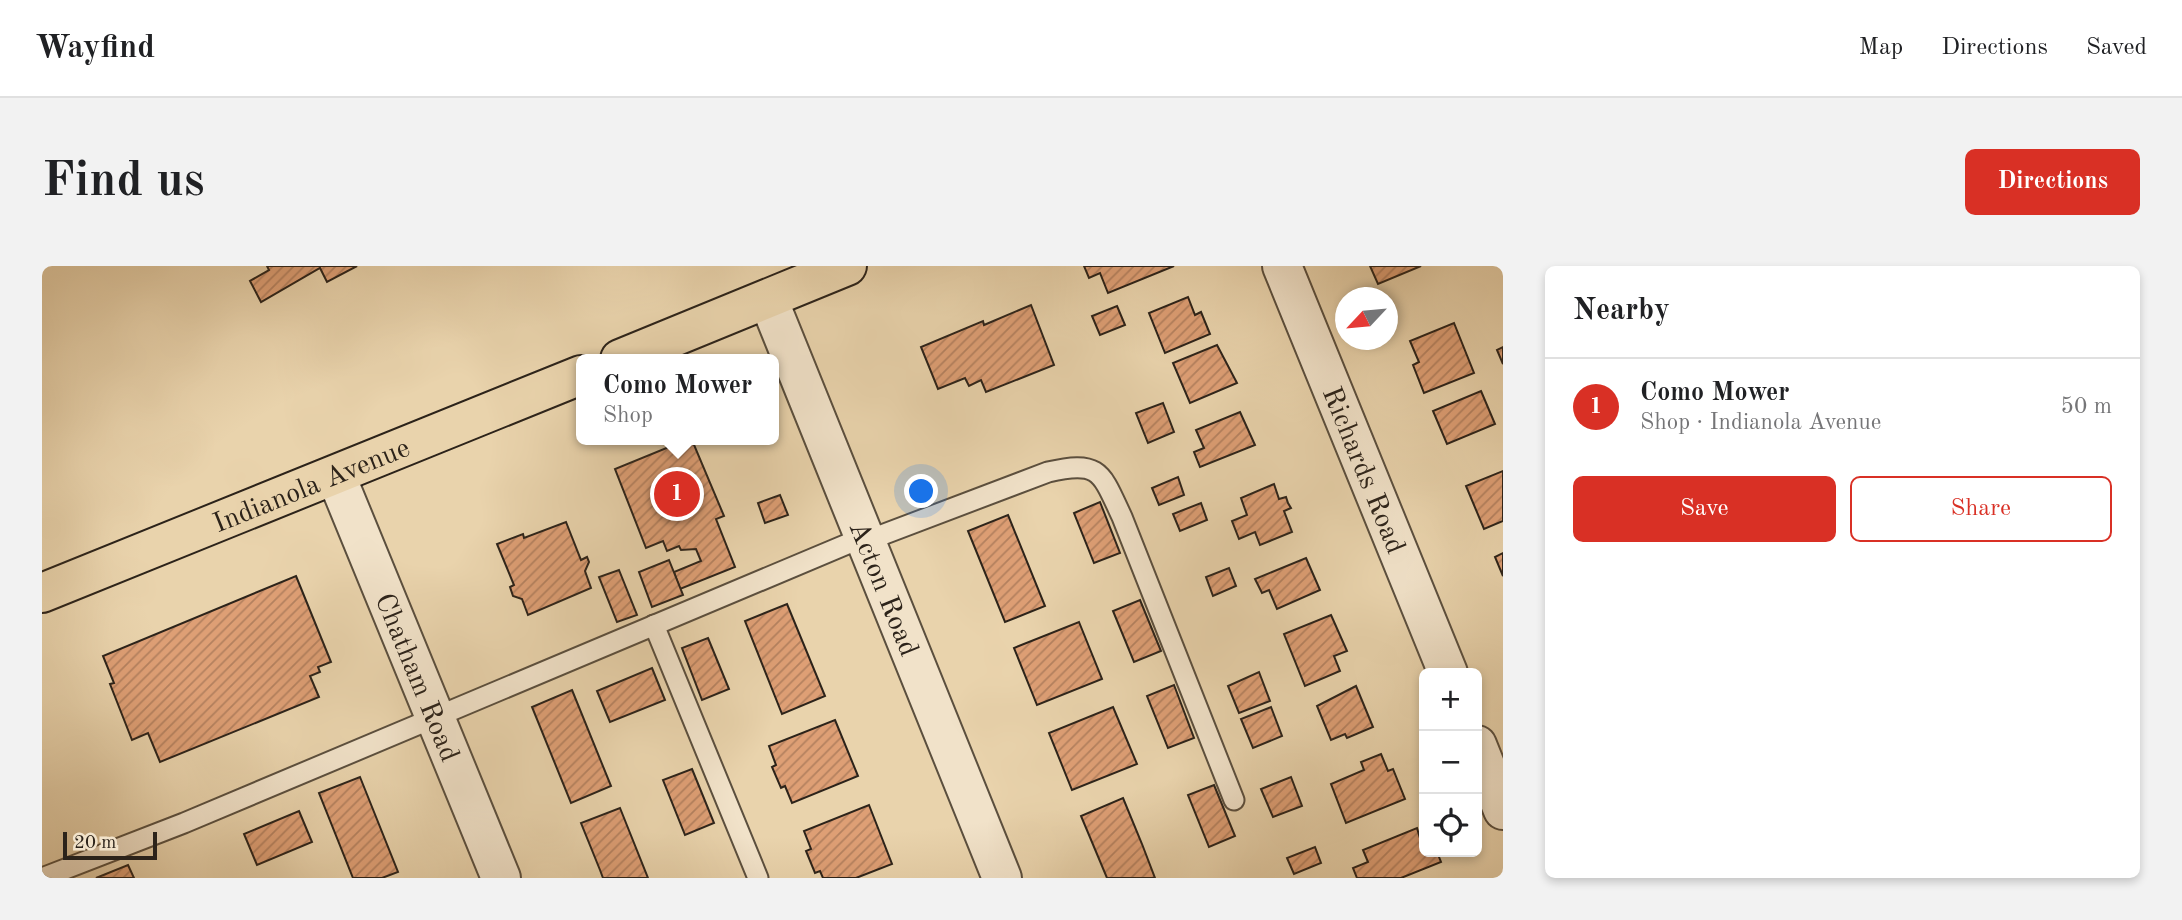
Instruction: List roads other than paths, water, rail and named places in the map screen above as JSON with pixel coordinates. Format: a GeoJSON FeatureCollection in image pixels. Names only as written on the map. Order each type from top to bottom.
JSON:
{"type":"FeatureCollection","features":[{"type":"Feature","properties":{"kind":"main road"},"geometry":{"type":"LineString","coordinates":[[632,354],[847,266]]}},
{"type":"Feature","properties":{"kind":"main road","name":"Indianola Avenue"},"geometry":{"type":"LineString","coordinates":[[42,593],[576,377]]}},
{"type":"Feature","properties":{"kind":"street","name":"Richards Road"},"geometry":{"type":"LineString","coordinates":[[1282,266],[1446,668]]}},
{"type":"Feature","properties":{"kind":"street","name":"Acton Road"},"geometry":{"type":"LineString","coordinates":[[768,299],[1002,878]]}},
{"type":"Feature","properties":{"kind":"street","name":"Chatham Road"},"geometry":{"type":"LineString","coordinates":[[335,476],[500,878]]}},
{"type":"Feature","properties":{"kind":"street"},"geometry":{"type":"LineString","coordinates":[[1482,758],[1503,810]]}},
{"type":"Feature","properties":{"kind":"lane"},"geometry":{"type":"LineString","coordinates":[[42,878],[184,823],[865,539],[1048,472],[1076,466],[1091,468],[1105,481],[1122,517],[1234,800]]}},
{"type":"Feature","properties":{"kind":"lane"},"geometry":{"type":"LineString","coordinates":[[654,625],[758,878]]}},
{"type":"Feature","properties":{"kind":"place","name":"Como Mower"},"geometry":{"type":"Point","coordinates":[677,494]}}]}
